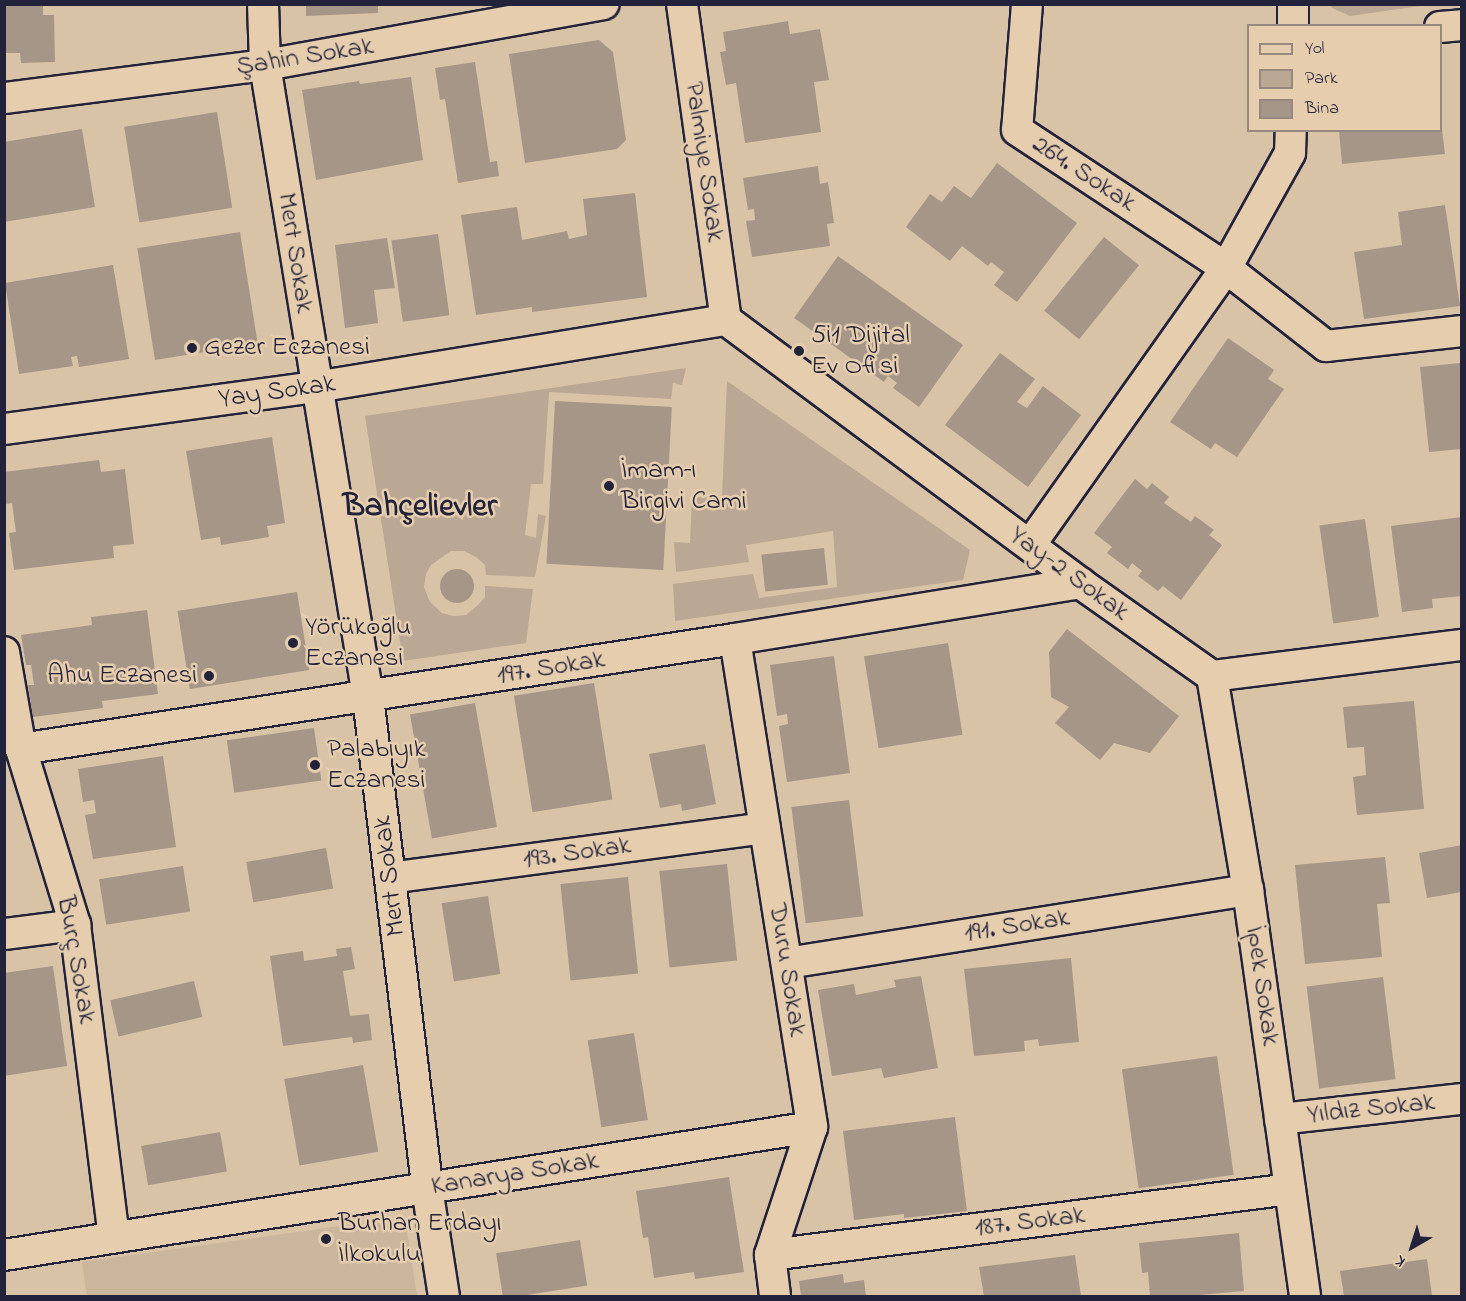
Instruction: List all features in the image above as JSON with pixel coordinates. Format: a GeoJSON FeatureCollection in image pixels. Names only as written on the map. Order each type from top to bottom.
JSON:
{"type":"FeatureCollection","features":[{"type":"Feature","properties":{"kind":"street","name":"Mert Sokak"},"geometry":{"type":"LineString","coordinates":[[263,4],[265,65],[368,697],[427,1188],[444,1296]]}},
{"type":"Feature","properties":{"kind":"street","name":"Şahin Sokak"},"geometry":{"type":"LineString","coordinates":[[4,98],[265,65],[604,4]]}},
{"type":"Feature","properties":{"kind":"street","name":"Palmiye Sokak"},"geometry":{"type":"LineString","coordinates":[[682,4],[726,320]]}},
{"type":"Feature","properties":{"kind":"street","name":"264. Sokak"},"geometry":{"type":"LineString","coordinates":[[1027,4],[1017,130],[1226,268]]}},
{"type":"Feature","properties":{"kind":"street"},"geometry":{"type":"LineString","coordinates":[[1293,4],[1293,24]]}},
{"type":"Feature","properties":{"kind":"street"},"geometry":{"type":"LineString","coordinates":[[1442,27],[1461,25]]}},
{"type":"Feature","properties":{"kind":"street"},"geometry":{"type":"LineString","coordinates":[[1030,545],[1226,268],[1290,153],[1291,132]]}},
{"type":"Feature","properties":{"kind":"street"},"geometry":{"type":"LineString","coordinates":[[1226,268],[1326,346],[1461,331]]}},
{"type":"Feature","properties":{"kind":"street","name":"Yay Sokak"},"geometry":{"type":"LineString","coordinates":[[4,429],[316,387],[726,320]]}},
{"type":"Feature","properties":{"kind":"street","name":"Yay-2 Sokak"},"geometry":{"type":"LineString","coordinates":[[726,320],[1080,583],[1212,676]]}},
{"type":"Feature","properties":{"kind":"street","name":"197. Sokak"},"geometry":{"type":"LineString","coordinates":[[21,749],[368,697],[1080,583]]}},
{"type":"Feature","properties":{"kind":"street","name":"Duru Sokak"},"geometry":{"type":"LineString","coordinates":[[735,639],[812,1127],[770,1255],[775,1296]]}},
{"type":"Feature","properties":{"kind":"street"},"geometry":{"type":"LineString","coordinates":[[1212,676],[1461,645]]}},
{"type":"Feature","properties":{"kind":"street","name":"Burç Sokak"},"geometry":{"type":"LineString","coordinates":[[4,652],[21,749],[75,925],[114,1238]]}},
{"type":"Feature","properties":{"kind":"street","name":"İpek Sokak"},"geometry":{"type":"LineString","coordinates":[[1212,676],[1248,890],[1305,1296]]}},
{"type":"Feature","properties":{"kind":"street","name":"193. Sokak"},"geometry":{"type":"LineString","coordinates":[[390,878],[765,828]]}},
{"type":"Feature","properties":{"kind":"street","name":"191. Sokak"},"geometry":{"type":"LineString","coordinates":[[787,963],[1248,890]]}},
{"type":"Feature","properties":{"kind":"street"},"geometry":{"type":"LineString","coordinates":[[4,934],[75,925]]}},
{"type":"Feature","properties":{"kind":"street","name":"Yıldız Sokak"},"geometry":{"type":"LineString","coordinates":[[1280,1119],[1461,1099]]}},
{"type":"Feature","properties":{"kind":"street","name":"Kanarya Sokak"},"geometry":{"type":"LineString","coordinates":[[4,1255],[812,1127]]}},
{"type":"Feature","properties":{"kind":"street","name":"187. Sokak"},"geometry":{"type":"LineString","coordinates":[[770,1255],[1290,1189]]}},
{"type":"Feature","properties":{"kind":"shaded area","name":"Burhan Erdayı İlkokulu"},"geometry":{"type":"Polygon","coordinates":[[[405,1217],[417,1296],[87,1296],[82,1262],[405,1217]]]}},
{"type":"Feature","properties":{"kind":"green space"},"geometry":{"type":"Polygon","coordinates":[[[1331,5],[1427,5],[1350,16],[1332,8],[1331,5]]]}},
{"type":"Feature","properties":{"kind":"green space"},"geometry":{"type":"Polygon","coordinates":[[[686,368],[682,385],[673,383],[671,399],[549,392],[543,484],[531,484],[525,535],[536,538],[538,514],[546,516],[535,577],[486,575],[485,565],[476,557],[464,551],[451,551],[431,565],[426,574],[424,587],[430,602],[442,613],[454,616],[466,615],[478,605],[485,597],[485,586],[533,589],[526,643],[403,661],[365,416],[686,368]]]}},
{"type":"Feature","properties":{"kind":"green space"},"geometry":{"type":"Polygon","coordinates":[[[727,381],[970,550],[963,580],[675,621],[673,584],[753,574],[759,598],[837,587],[833,531],[746,545],[749,562],[676,572],[674,542],[690,543],[692,497],[722,498],[727,381]]]}},
{"type":"Feature","properties":{"kind":"building"},"geometry":{"type":"Polygon","coordinates":[[[4,4],[43,4],[43,15],[54,15],[55,62],[21,63],[20,53],[4,53],[4,4]]]}},
{"type":"Feature","properties":{"kind":"building"},"geometry":{"type":"Polygon","coordinates":[[[306,4],[378,4],[378,13],[306,16],[306,4]]]}},
{"type":"Feature","properties":{"kind":"building"},"geometry":{"type":"Polygon","coordinates":[[[788,21],[790,34],[820,29],[829,80],[814,82],[821,132],[745,143],[736,83],[726,85],[720,52],[726,51],[723,32],[788,21]]]}},
{"type":"Feature","properties":{"kind":"building"},"geometry":{"type":"Polygon","coordinates":[[[599,40],[613,52],[626,140],[617,149],[525,163],[509,54],[599,40]]]}},
{"type":"Feature","properties":{"kind":"building"},"geometry":{"type":"Polygon","coordinates":[[[475,62],[490,162],[497,161],[499,176],[458,183],[445,99],[440,100],[435,68],[475,62]]]}},
{"type":"Feature","properties":{"kind":"building"},"geometry":{"type":"Polygon","coordinates":[[[411,77],[423,160],[316,180],[302,90],[359,81],[360,84],[411,77]]]}},
{"type":"Feature","properties":{"kind":"building"},"geometry":{"type":"Polygon","coordinates":[[[217,112],[232,208],[139,223],[124,127],[217,112]]]}},
{"type":"Feature","properties":{"kind":"building"},"geometry":{"type":"Polygon","coordinates":[[[82,129],[95,207],[4,222],[4,142],[82,129]]]}},
{"type":"Feature","properties":{"kind":"building"},"geometry":{"type":"Polygon","coordinates":[[[1442,130],[1445,154],[1342,164],[1339,132],[1442,132],[1442,130]]]}},
{"type":"Feature","properties":{"kind":"building"},"geometry":{"type":"Polygon","coordinates":[[[997,163],[1077,223],[1017,302],[994,285],[1004,272],[991,262],[988,266],[962,246],[950,261],[906,227],[930,194],[942,202],[954,186],[971,198],[997,163]]]}},
{"type":"Feature","properties":{"kind":"building"},"geometry":{"type":"Polygon","coordinates":[[[818,166],[820,184],[828,182],[834,223],[827,224],[830,246],[752,257],[746,221],[755,220],[754,209],[748,210],[743,178],[818,166]]]}},
{"type":"Feature","properties":{"kind":"building"},"geometry":{"type":"Polygon","coordinates":[[[635,193],[647,297],[532,312],[532,307],[476,315],[461,215],[517,207],[522,240],[567,231],[569,239],[587,235],[583,199],[635,193]]]}},
{"type":"Feature","properties":{"kind":"building"},"geometry":{"type":"Polygon","coordinates":[[[1445,205],[1460,306],[1364,319],[1354,252],[1402,245],[1398,212],[1445,205]]]}},
{"type":"Feature","properties":{"kind":"building"},"geometry":{"type":"Polygon","coordinates":[[[240,232],[258,344],[155,360],[137,248],[240,232]]]}},
{"type":"Feature","properties":{"kind":"building"},"geometry":{"type":"Polygon","coordinates":[[[438,234],[449,315],[403,322],[391,241],[438,234]]]}},
{"type":"Feature","properties":{"kind":"building"},"geometry":{"type":"Polygon","coordinates":[[[1104,237],[1139,265],[1079,339],[1044,311],[1104,237]]]}},
{"type":"Feature","properties":{"kind":"building"},"geometry":{"type":"Polygon","coordinates":[[[387,238],[395,288],[374,290],[378,323],[345,328],[335,245],[387,238]]]}},
{"type":"Feature","properties":{"kind":"building"},"geometry":{"type":"Polygon","coordinates":[[[838,256],[963,345],[919,407],[893,388],[897,383],[888,376],[884,382],[828,342],[832,335],[825,330],[821,337],[794,318],[838,256]]]}},
{"type":"Feature","properties":{"kind":"building"},"geometry":{"type":"Polygon","coordinates":[[[113,265],[129,359],[79,367],[77,356],[71,357],[73,366],[19,374],[5,283],[113,265]]]}},
{"type":"Feature","properties":{"kind":"building"},"geometry":{"type":"Polygon","coordinates":[[[1228,338],[1274,370],[1268,379],[1284,389],[1237,457],[1215,443],[1211,449],[1170,422],[1228,338]]]}},
{"type":"Feature","properties":{"kind":"building"},"geometry":{"type":"Polygon","coordinates":[[[1000,353],[1035,379],[1017,402],[1027,408],[1043,386],[1081,415],[1028,487],[945,425],[1000,353]]]}},
{"type":"Feature","properties":{"kind":"building"},"geometry":{"type":"Polygon","coordinates":[[[1460,363],[1462,449],[1429,452],[1420,367],[1460,363]]]}},
{"type":"Feature","properties":{"kind":"building","name":"İmam–ı Birgivi Cami"},"geometry":{"type":"Polygon","coordinates":[[[555,401],[672,407],[663,570],[546,564],[555,401]]]}},
{"type":"Feature","properties":{"kind":"building"},"geometry":{"type":"Polygon","coordinates":[[[272,437],[285,523],[267,526],[269,537],[221,545],[220,537],[201,540],[186,451],[272,437]]]}},
{"type":"Feature","properties":{"kind":"building"},"geometry":{"type":"Polygon","coordinates":[[[99,460],[101,472],[125,469],[134,544],[113,546],[114,558],[14,570],[9,533],[16,532],[12,503],[6,504],[4,472],[99,460]]]}},
{"type":"Feature","properties":{"kind":"building"},"geometry":{"type":"Polygon","coordinates":[[[1135,479],[1147,489],[1152,483],[1169,497],[1164,503],[1191,522],[1195,516],[1214,530],[1209,535],[1222,545],[1181,600],[1163,586],[1158,591],[1138,576],[1142,571],[1132,563],[1128,569],[1107,553],[1112,547],[1094,533],[1135,479]]]}},
{"type":"Feature","properties":{"kind":"building"},"geometry":{"type":"Polygon","coordinates":[[[1462,517],[1462,596],[1432,599],[1433,608],[1402,612],[1391,526],[1462,517]]]}},
{"type":"Feature","properties":{"kind":"building"},"geometry":{"type":"Polygon","coordinates":[[[1365,519],[1379,617],[1333,623],[1319,525],[1365,519]]]}},
{"type":"Feature","properties":{"kind":"building"},"geometry":{"type":"Polygon","coordinates":[[[824,548],[828,585],[765,591],[761,555],[824,548]]]}},
{"type":"Feature","properties":{"kind":"building"},"geometry":{"type":"Polygon","coordinates":[[[457,569],[469,574],[474,586],[469,598],[457,603],[445,598],[440,586],[445,574],[457,569]]]}},
{"type":"Feature","properties":{"kind":"building"},"geometry":{"type":"Polygon","coordinates":[[[297,592],[309,670],[190,689],[177,611],[297,592]]]}},
{"type":"Feature","properties":{"kind":"building"},"geometry":{"type":"Polygon","coordinates":[[[147,610],[158,694],[102,701],[103,708],[33,717],[28,685],[34,685],[31,665],[26,665],[21,635],[92,625],[91,617],[147,610]]]}},
{"type":"Feature","properties":{"kind":"building"},"geometry":{"type":"Polygon","coordinates":[[[1067,629],[1179,716],[1150,753],[1114,743],[1100,760],[1055,723],[1069,707],[1051,697],[1049,652],[1067,629]]]}},
{"type":"Feature","properties":{"kind":"building"},"geometry":{"type":"Polygon","coordinates":[[[948,643],[963,735],[879,748],[864,656],[948,643]]]}},
{"type":"Feature","properties":{"kind":"building"},"geometry":{"type":"Polygon","coordinates":[[[834,656],[850,773],[787,782],[779,726],[788,724],[787,714],[777,716],[770,665],[834,656]]]}},
{"type":"Feature","properties":{"kind":"building"},"geometry":{"type":"Polygon","coordinates":[[[594,683],[612,800],[532,812],[514,696],[594,683]]]}},
{"type":"Feature","properties":{"kind":"building"},"geometry":{"type":"Polygon","coordinates":[[[1414,701],[1424,809],[1357,815],[1353,777],[1366,775],[1364,747],[1347,748],[1343,707],[1414,701]]]}},
{"type":"Feature","properties":{"kind":"building"},"geometry":{"type":"Polygon","coordinates":[[[475,703],[497,827],[432,839],[410,714],[475,703]]]}},
{"type":"Feature","properties":{"kind":"building"},"geometry":{"type":"Polygon","coordinates":[[[314,728],[321,780],[234,793],[227,740],[314,728]]]}},
{"type":"Feature","properties":{"kind":"building"},"geometry":{"type":"Polygon","coordinates":[[[705,744],[716,804],[682,811],[681,804],[660,808],[649,754],[705,744]]]}},
{"type":"Feature","properties":{"kind":"building"},"geometry":{"type":"Polygon","coordinates":[[[163,756],[176,847],[93,859],[85,815],[96,813],[94,800],[83,802],[78,769],[163,756]]]}},
{"type":"Feature","properties":{"kind":"building"},"geometry":{"type":"Polygon","coordinates":[[[849,800],[863,916],[806,923],[791,807],[849,800]]]}},
{"type":"Feature","properties":{"kind":"building"},"geometry":{"type":"Polygon","coordinates":[[[1462,845],[1462,892],[1427,898],[1419,853],[1462,845]]]}},
{"type":"Feature","properties":{"kind":"building"},"geometry":{"type":"Polygon","coordinates":[[[326,848],[333,888],[253,902],[246,862],[326,848]]]}},
{"type":"Feature","properties":{"kind":"building"},"geometry":{"type":"Polygon","coordinates":[[[1385,857],[1390,903],[1377,904],[1382,957],[1305,964],[1295,865],[1385,857]]]}},
{"type":"Feature","properties":{"kind":"building"},"geometry":{"type":"Polygon","coordinates":[[[727,864],[737,960],[670,968],[659,871],[727,864]]]}},
{"type":"Feature","properties":{"kind":"building"},"geometry":{"type":"Polygon","coordinates":[[[183,866],[190,911],[106,925],[99,879],[183,866]]]}},
{"type":"Feature","properties":{"kind":"building"},"geometry":{"type":"Polygon","coordinates":[[[628,877],[638,973],[571,981],[560,884],[628,877]]]}},
{"type":"Feature","properties":{"kind":"building"},"geometry":{"type":"Polygon","coordinates":[[[488,896],[500,974],[454,981],[442,903],[488,896]]]}},
{"type":"Feature","properties":{"kind":"building"},"geometry":{"type":"Polygon","coordinates":[[[351,947],[355,969],[343,971],[350,1016],[369,1014],[372,1040],[353,1043],[352,1037],[283,1046],[270,956],[303,951],[304,961],[337,956],[336,949],[351,947]]]}},
{"type":"Feature","properties":{"kind":"building"},"geometry":{"type":"Polygon","coordinates":[[[1071,958],[1079,1042],[1039,1046],[1038,1039],[1024,1041],[1025,1051],[974,1056],[964,969],[1071,958]]]}},
{"type":"Feature","properties":{"kind":"building"},"geometry":{"type":"Polygon","coordinates":[[[53,966],[67,1066],[4,1076],[4,973],[53,966]]]}},
{"type":"Feature","properties":{"kind":"building"},"geometry":{"type":"Polygon","coordinates":[[[921,976],[938,1068],[884,1078],[881,1068],[832,1076],[818,990],[854,984],[856,995],[896,987],[894,980],[921,976]]]}},
{"type":"Feature","properties":{"kind":"building"},"geometry":{"type":"Polygon","coordinates":[[[1383,977],[1396,1079],[1319,1089],[1307,986],[1383,977]]]}},
{"type":"Feature","properties":{"kind":"building"},"geometry":{"type":"Polygon","coordinates":[[[194,981],[202,1017],[119,1036],[110,1000],[194,981]]]}},
{"type":"Feature","properties":{"kind":"building"},"geometry":{"type":"Polygon","coordinates":[[[634,1033],[648,1120],[601,1127],[588,1040],[634,1033]]]}},
{"type":"Feature","properties":{"kind":"building"},"geometry":{"type":"Polygon","coordinates":[[[1217,1056],[1234,1175],[1139,1188],[1122,1069],[1217,1056]]]}},
{"type":"Feature","properties":{"kind":"building"},"geometry":{"type":"Polygon","coordinates":[[[363,1065],[378,1152],[299,1166],[284,1079],[363,1065]]]}},
{"type":"Feature","properties":{"kind":"building"},"geometry":{"type":"Polygon","coordinates":[[[955,1117],[967,1211],[904,1218],[904,1214],[854,1220],[843,1131],[955,1117]]]}},
{"type":"Feature","properties":{"kind":"building"},"geometry":{"type":"Polygon","coordinates":[[[220,1132],[227,1171],[148,1185],[141,1146],[220,1132]]]}},
{"type":"Feature","properties":{"kind":"building"},"geometry":{"type":"Polygon","coordinates":[[[729,1177],[744,1272],[695,1279],[694,1272],[654,1278],[648,1237],[643,1238],[636,1191],[729,1177]]]}},
{"type":"Feature","properties":{"kind":"building"},"geometry":{"type":"Polygon","coordinates":[[[1239,1233],[1244,1291],[1189,1296],[1150,1296],[1148,1272],[1142,1273],[1139,1243],[1239,1233]]]}},
{"type":"Feature","properties":{"kind":"building"},"geometry":{"type":"Polygon","coordinates":[[[580,1240],[587,1285],[520,1296],[503,1296],[496,1253],[580,1240]]]}},
{"type":"Feature","properties":{"kind":"building"},"geometry":{"type":"Polygon","coordinates":[[[1075,1255],[1081,1296],[984,1296],[979,1267],[1075,1255]]]}},
{"type":"Feature","properties":{"kind":"building"},"geometry":{"type":"Polygon","coordinates":[[[1427,1259],[1432,1296],[1344,1296],[1340,1271],[1427,1259]]]}},
{"type":"Feature","properties":{"kind":"building"},"geometry":{"type":"Polygon","coordinates":[[[843,1274],[844,1283],[864,1280],[866,1296],[801,1296],[799,1281],[843,1274]]]}},
{"type":"Feature","properties":{"kind":"place","name":"Gezer Eczanesi"},"geometry":{"type":"Point","coordinates":[192,348]}},
{"type":"Feature","properties":{"kind":"place","name":"5i1 Dijital Ev Ofisi"},"geometry":{"type":"Point","coordinates":[799,351]}},
{"type":"Feature","properties":{"kind":"place","name":"İmam–ı Birgivi Cami"},"geometry":{"type":"Point","coordinates":[609,486]}},
{"type":"Feature","properties":{"kind":"place","name":"Yörükoğlu Eczanesi"},"geometry":{"type":"Point","coordinates":[293,643]}},
{"type":"Feature","properties":{"kind":"place","name":"Ahu Eczanesi"},"geometry":{"type":"Point","coordinates":[209,676]}},
{"type":"Feature","properties":{"kind":"place","name":"Palabıyık Eczanesi"},"geometry":{"type":"Point","coordinates":[315,765]}},
{"type":"Feature","properties":{"kind":"place","name":"Burhan Erdayı İlkokulu"},"geometry":{"type":"Point","coordinates":[326,1239]}},
{"type":"Feature","properties":{"kind":"district","name":"Bahçelievler"},"geometry":{"type":"Point","coordinates":[420,508]}}]}
